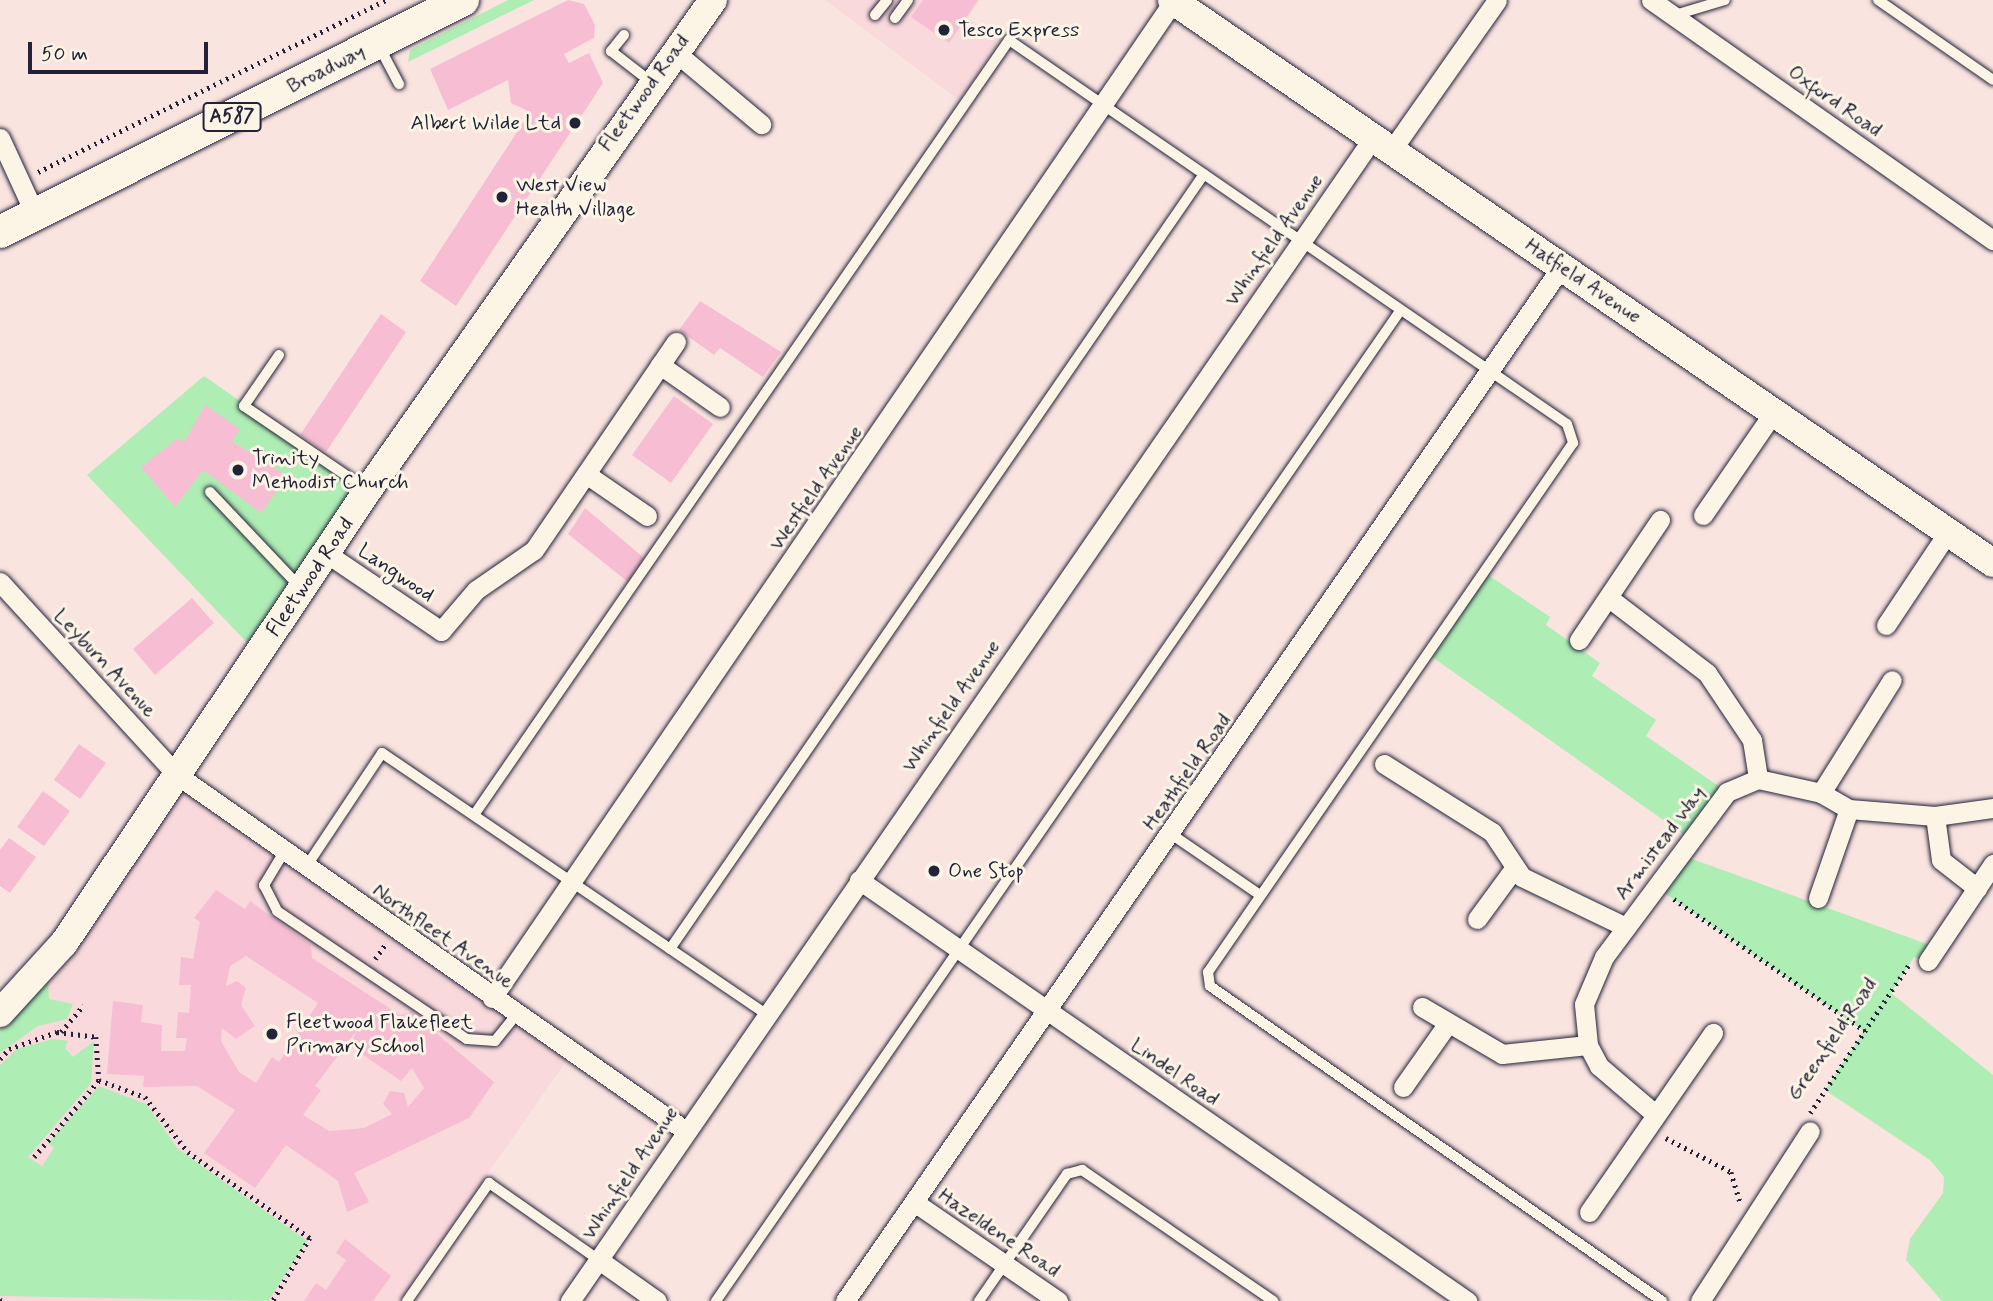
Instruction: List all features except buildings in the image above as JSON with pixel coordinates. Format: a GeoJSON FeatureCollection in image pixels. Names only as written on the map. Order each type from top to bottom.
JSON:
{"type":"FeatureCollection","features":[{"type":"Feature","properties":{"kind":"main road","name":"Broadway"},"geometry":{"type":"LineString","coordinates":[[0,232],[463,0]]}},
{"type":"Feature","properties":{"kind":"street","name":"Fleetwood Road"},"geometry":{"type":"LineString","coordinates":[[0,1013],[64,943],[368,490],[651,82],[713,0]]}},
{"type":"Feature","properties":{"kind":"street","name":"Hatfield Avenue"},"geometry":{"type":"LineString","coordinates":[[1174,0],[1993,563]]}},
{"type":"Feature","properties":{"kind":"street","name":"Westfield Avenue"},"geometry":{"type":"LineString","coordinates":[[492,998],[1106,107],[1174,0]]}},
{"type":"Feature","properties":{"kind":"street","name":"Whinfield Avenue"},"geometry":{"type":"LineString","coordinates":[[570,1301],[1300,242],[1382,145],[1497,0]]}},
{"type":"Feature","properties":{"kind":"street","name":"Oxford Road"},"geometry":{"type":"LineString","coordinates":[[1651,0],[1993,240]]}},
{"type":"Feature","properties":{"kind":"street"},"geometry":{"type":"LineString","coordinates":[[674,51],[761,124]]}},
{"type":"Feature","properties":{"kind":"street"},"geometry":{"type":"LineString","coordinates":[[0,138],[35,214]]}},
{"type":"Feature","properties":{"kind":"street","name":"Heathfield Road"},"geometry":{"type":"LineString","coordinates":[[845,1301],[1049,1012],[1562,266]]}},
{"type":"Feature","properties":{"kind":"street"},"geometry":{"type":"LineString","coordinates":[[647,516],[586,474],[676,342]]}},
{"type":"Feature","properties":{"kind":"street"},"geometry":{"type":"LineString","coordinates":[[660,365],[720,407]]}},
{"type":"Feature","properties":{"kind":"street"},"geometry":{"type":"LineString","coordinates":[[1703,515],[1773,413]]}},
{"type":"Feature","properties":{"kind":"street","name":"Langwood"},"geometry":{"type":"LineString","coordinates":[[326,553],[441,631],[476,590],[534,550],[586,474]]}},
{"type":"Feature","properties":{"kind":"street"},"geometry":{"type":"LineString","coordinates":[[1579,640],[1660,520]]}},
{"type":"Feature","properties":{"kind":"street"},"geometry":{"type":"LineString","coordinates":[[1886,625],[1948,532]]}},
{"type":"Feature","properties":{"kind":"street","name":"Leyburn Avenue"},"geometry":{"type":"LineString","coordinates":[[0,582],[177,775]]}},
{"type":"Feature","properties":{"kind":"street"},"geometry":{"type":"LineString","coordinates":[[1609,598],[1707,673],[1752,740],[1758,779],[1821,793],[1849,809],[1935,816],[1993,808]]}},
{"type":"Feature","properties":{"kind":"street"},"geometry":{"type":"LineString","coordinates":[[1821,793],[1892,680]]}},
{"type":"Feature","properties":{"kind":"street"},"geometry":{"type":"LineString","coordinates":[[1384,764],[1492,832],[1513,870],[1626,927]]}},
{"type":"Feature","properties":{"kind":"street","name":"Northfleet Avenue"},"geometry":{"type":"LineString","coordinates":[[177,775],[394,930],[686,1131]]}},
{"type":"Feature","properties":{"kind":"street","name":"Armistead Way"},"geometry":{"type":"LineString","coordinates":[[1588,1045],[1589,984],[1626,927],[1727,792],[1758,779]]}},
{"type":"Feature","properties":{"kind":"street"},"geometry":{"type":"LineString","coordinates":[[1818,898],[1849,809]]}},
{"type":"Feature","properties":{"kind":"street"},"geometry":{"type":"LineString","coordinates":[[1935,816],[1941,860],[1977,888]]}},
{"type":"Feature","properties":{"kind":"street"},"geometry":{"type":"LineString","coordinates":[[1928,961],[1993,864]]}},
{"type":"Feature","properties":{"kind":"street"},"geometry":{"type":"LineString","coordinates":[[1477,919],[1513,870]]}},
{"type":"Feature","properties":{"kind":"street","name":"Lindel Road"},"geometry":{"type":"LineString","coordinates":[[859,880],[1467,1301]]}},
{"type":"Feature","properties":{"kind":"street"},"geometry":{"type":"LineString","coordinates":[[1422,1007],[1502,1054],[1588,1045],[1612,1080],[1652,1120]]}},
{"type":"Feature","properties":{"kind":"street"},"geometry":{"type":"LineString","coordinates":[[1403,1087],[1448,1023]]}},
{"type":"Feature","properties":{"kind":"street"},"geometry":{"type":"LineString","coordinates":[[1589,1212],[1713,1033]]}},
{"type":"Feature","properties":{"kind":"street","name":"Greenfield Road"},"geometry":{"type":"LineString","coordinates":[[1700,1301],[1746,1223],[1811,1131]]}},
{"type":"Feature","properties":{"kind":"street","name":"Hazeldene Road"},"geometry":{"type":"LineString","coordinates":[[914,1202],[1058,1301]]}},
{"type":"Feature","properties":{"kind":"street"},"geometry":{"type":"LineString","coordinates":[[598,1260],[657,1301]]}},
{"type":"Feature","properties":{"kind":"lane"},"geometry":{"type":"LineString","coordinates":[[875,15],[887,0]]}},
{"type":"Feature","properties":{"kind":"lane"},"geometry":{"type":"LineString","coordinates":[[895,18],[908,0]]}},
{"type":"Feature","properties":{"kind":"lane"},"geometry":{"type":"LineString","coordinates":[[1672,16],[1725,0]]}},
{"type":"Feature","properties":{"kind":"lane"},"geometry":{"type":"LineString","coordinates":[[1878,0],[1993,80]]}},
{"type":"Feature","properties":{"kind":"lane"},"geometry":{"type":"LineString","coordinates":[[624,35],[611,51],[651,82]]}},
{"type":"Feature","properties":{"kind":"lane"},"geometry":{"type":"LineString","coordinates":[[474,815],[1009,40],[1567,424],[1573,443],[1208,972],[1210,986],[1662,1301]]}},
{"type":"Feature","properties":{"kind":"lane"},"geometry":{"type":"LineString","coordinates":[[378,43],[400,84]]}},
{"type":"Feature","properties":{"kind":"lane"},"geometry":{"type":"LineString","coordinates":[[670,949],[1204,174]]}},
{"type":"Feature","properties":{"kind":"lane"},"geometry":{"type":"LineString","coordinates":[[716,1301],[1400,311]]}},
{"type":"Feature","properties":{"kind":"lane"},"geometry":{"type":"LineString","coordinates":[[279,355],[244,406],[368,490]]}},
{"type":"Feature","properties":{"kind":"lane"},"geometry":{"type":"LineString","coordinates":[[210,492],[301,589]]}},
{"type":"Feature","properties":{"kind":"lane"},"geometry":{"type":"LineString","coordinates":[[305,867],[382,753],[766,1014]]}},
{"type":"Feature","properties":{"kind":"lane"},"geometry":{"type":"LineString","coordinates":[[1171,834],[1260,895]]}},
{"type":"Feature","properties":{"kind":"lane"},"geometry":{"type":"LineString","coordinates":[[284,852],[264,885],[268,902],[367,972],[482,1044],[495,1041],[516,1015]]}},
{"type":"Feature","properties":{"kind":"lane"},"geometry":{"type":"LineString","coordinates":[[979,1301],[1067,1174],[1082,1170],[1273,1301]]}},
{"type":"Feature","properties":{"kind":"lane"},"geometry":{"type":"LineString","coordinates":[[407,1301],[489,1183],[598,1260]]}},
{"type":"Feature","properties":{"kind":"path"},"geometry":{"type":"LineString","coordinates":[[19,182],[386,0]]}},
{"type":"Feature","properties":{"kind":"path"},"geometry":{"type":"LineString","coordinates":[[1656,887],[1865,1031]]}},
{"type":"Feature","properties":{"kind":"path"},"geometry":{"type":"LineString","coordinates":[[367,972],[394,930]]}},
{"type":"Feature","properties":{"kind":"path","name":"Greenfield Road"},"geometry":{"type":"LineString","coordinates":[[1811,1131],[1803,1123],[1914,957],[1928,961]]}},
{"type":"Feature","properties":{"kind":"path"},"geometry":{"type":"LineString","coordinates":[[61,1033],[84,1005]]}},
{"type":"Feature","properties":{"kind":"path"},"geometry":{"type":"LineString","coordinates":[[0,1059],[30,1040],[61,1033],[100,1041],[99,1080],[33,1157]]}},
{"type":"Feature","properties":{"kind":"path"},"geometry":{"type":"LineString","coordinates":[[99,1080],[145,1097],[188,1152],[310,1238],[273,1301]]}},
{"type":"Feature","properties":{"kind":"path"},"geometry":{"type":"LineString","coordinates":[[1652,1120],[1699,1160],[1718,1161],[1731,1172],[1746,1223]]}},
{"type":"Feature","properties":{"kind":"shaded area"},"geometry":{"type":"Polygon","coordinates":[[[825,0],[980,0],[968,18],[995,38],[997,47],[959,100],[825,0]]]}},
{"type":"Feature","properties":{"kind":"shaded area","name":"Fleetwood Flakefleet Primary School"},"geometry":{"type":"Polygon","coordinates":[[[177,775],[572,1053],[399,1301],[0,1301],[0,1013],[177,775]]]}},
{"type":"Feature","properties":{"kind":"green space"},"geometry":{"type":"Polygon","coordinates":[[[508,0],[534,0],[408,62],[410,50],[508,0]]]}},
{"type":"Feature","properties":{"kind":"green space"},"geometry":{"type":"Polygon","coordinates":[[[204,376],[368,490],[258,654],[87,475],[204,376]]]}},
{"type":"Feature","properties":{"kind":"green space"},"geometry":{"type":"Polygon","coordinates":[[[1484,572],[1550,617],[1546,625],[1600,663],[1592,676],[1656,720],[1646,736],[1727,792],[1693,841],[1428,654],[1484,572]]]}},
{"type":"Feature","properties":{"kind":"green space"},"geometry":{"type":"Polygon","coordinates":[[[1681,855],[1938,948],[1928,961],[1914,957],[1891,993],[1993,1075],[1993,1301],[1942,1301],[1906,1260],[1910,1239],[1943,1193],[1944,1177],[1930,1160],[1825,1090],[1864,1031],[1656,887],[1681,855]]]}},
{"type":"Feature","properties":{"kind":"green space"},"geometry":{"type":"Polygon","coordinates":[[[48,977],[49,999],[73,1004],[67,1019],[38,1026],[0,1053],[0,1030],[48,977]]]}},
{"type":"Feature","properties":{"kind":"green space"},"geometry":{"type":"Polygon","coordinates":[[[53,1039],[68,1041],[65,1048],[73,1057],[94,1041],[91,1083],[28,1157],[42,1166],[54,1148],[48,1143],[99,1086],[146,1104],[178,1149],[307,1241],[268,1301],[0,1296],[0,1065],[17,1049],[53,1039]]]}},
{"type":"Feature","properties":{"kind":"place","name":"Tesco Express"},"geometry":{"type":"Point","coordinates":[944,30]}},
{"type":"Feature","properties":{"kind":"place","name":"Albert Wilde Ltd"},"geometry":{"type":"Point","coordinates":[575,123]}},
{"type":"Feature","properties":{"kind":"place","name":"West View Health Village"},"geometry":{"type":"Point","coordinates":[502,197]}},
{"type":"Feature","properties":{"kind":"place","name":"Trinity Methodist Church"},"geometry":{"type":"Point","coordinates":[238,470]}},
{"type":"Feature","properties":{"kind":"place","name":"One Stop"},"geometry":{"type":"Point","coordinates":[934,871]}},
{"type":"Feature","properties":{"kind":"place","name":"Fleetwood Flakefleet Primary School"},"geometry":{"type":"Point","coordinates":[272,1034]}}]}
